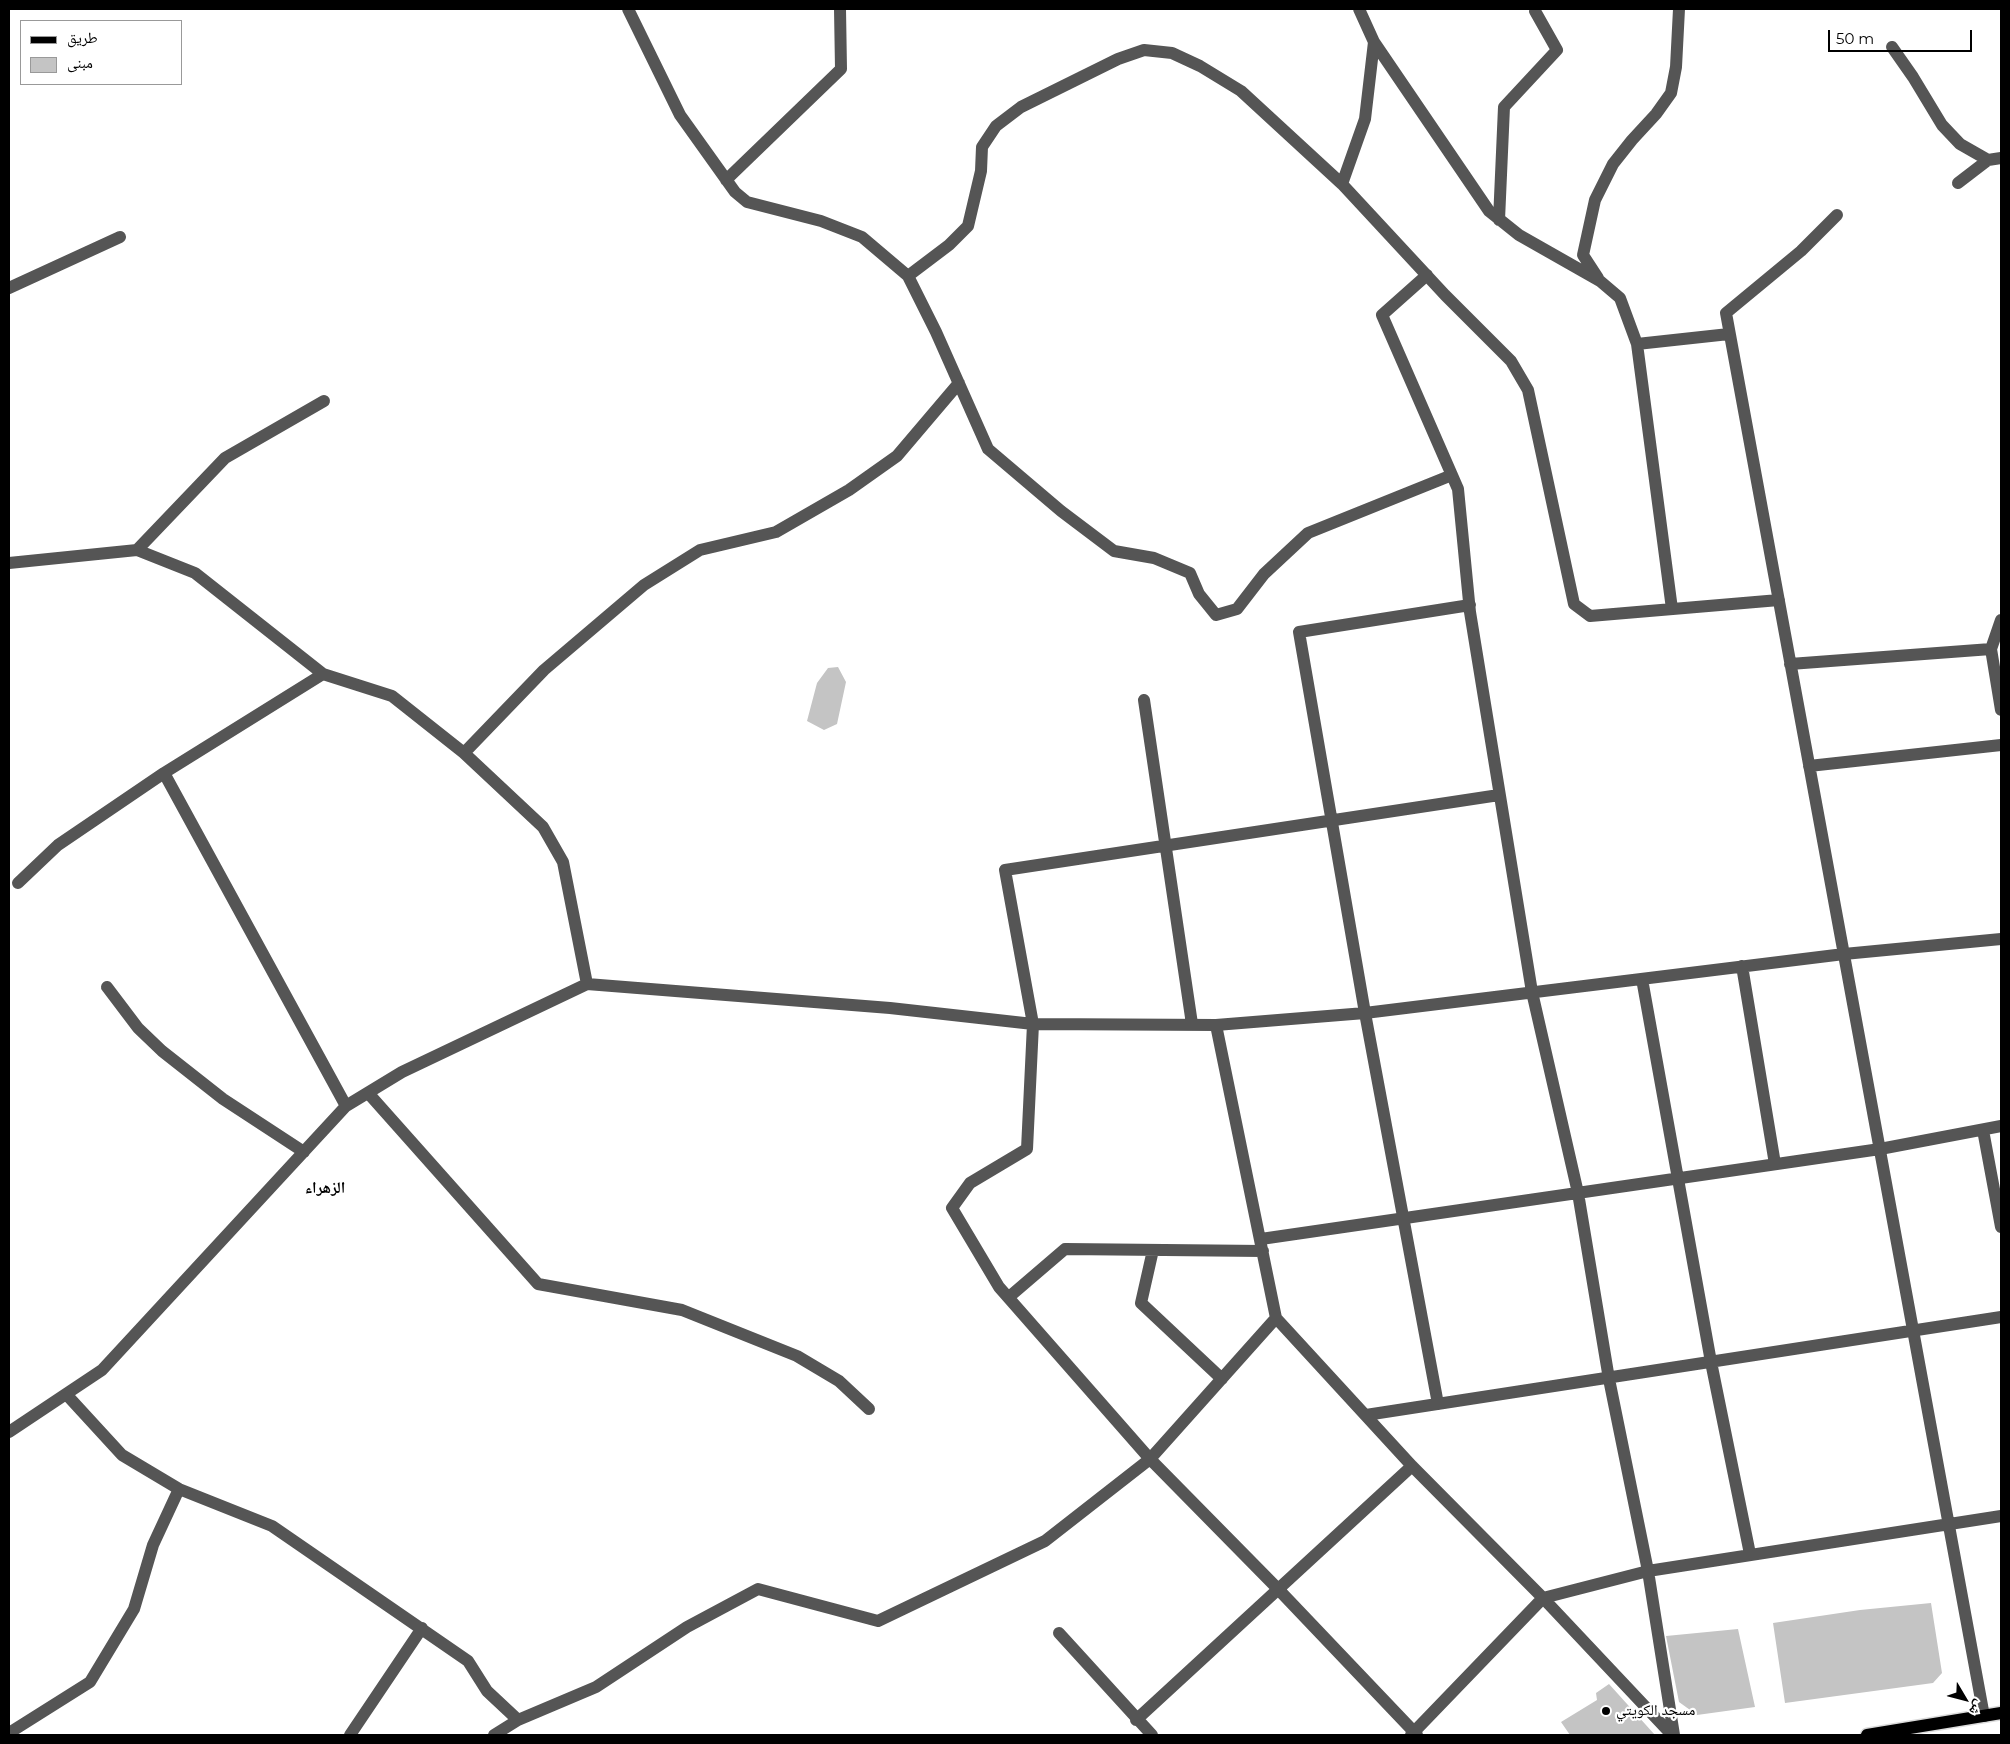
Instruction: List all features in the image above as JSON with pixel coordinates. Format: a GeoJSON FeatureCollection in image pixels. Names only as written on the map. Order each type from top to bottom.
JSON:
{"type":"FeatureCollection","features":[{"type":"Feature","properties":{"kind":"main road"},"geometry":{"type":"LineString","coordinates":[[1867,1735],[2001,1713]]}},
{"type":"Feature","properties":{"kind":"street"},"geometry":{"type":"LineString","coordinates":[[628,9],[680,116],[735,192],[747,202],[821,221],[862,237],[908,276],[988,448],[1061,511],[1114,551],[1154,558],[1190,573],[1199,594],[1216,615],[1237,609],[1264,574],[1308,533],[1452,475]]}},
{"type":"Feature","properties":{"kind":"street"},"geometry":{"type":"LineString","coordinates":[[726,180],[841,68],[840,9]]}},
{"type":"Feature","properties":{"kind":"street"},"geometry":{"type":"LineString","coordinates":[[1359,9],[1374,42],[1489,211],[1519,236],[1600,280],[1620,298],[1638,344],[1672,610]]}},
{"type":"Feature","properties":{"kind":"street"},"geometry":{"type":"LineString","coordinates":[[1600,280],[1583,255],[1595,200],[1613,164],[1656,114],[1671,93],[1676,67],[1679,9]]}},
{"type":"Feature","properties":{"kind":"street"},"geometry":{"type":"LineString","coordinates":[[1500,220],[1504,107],[1557,50],[1535,11]]}},
{"type":"Feature","properties":{"kind":"street"},"geometry":{"type":"LineString","coordinates":[[1342,184],[1365,119],[1374,42]]}},
{"type":"Feature","properties":{"kind":"street"},"geometry":{"type":"LineString","coordinates":[[1892,47],[1942,125],[1960,144],[1988,160]]}},
{"type":"Feature","properties":{"kind":"street"},"geometry":{"type":"LineString","coordinates":[[908,276],[949,244],[968,226],[979,178],[982,148],[996,126],[1021,107],[1118,59],[1144,50],[1172,53],[1200,66],[1241,91],[1342,184],[1511,361],[1528,390],[1574,604],[1590,616],[1779,600]]}},
{"type":"Feature","properties":{"kind":"street"},"geometry":{"type":"LineString","coordinates":[[1958,183],[1988,160],[2001,158]]}},
{"type":"Feature","properties":{"kind":"street"},"geometry":{"type":"LineString","coordinates":[[1837,215],[1801,251],[1726,313],[1984,1716]]}},
{"type":"Feature","properties":{"kind":"street"},"geometry":{"type":"LineString","coordinates":[[9,288],[120,237]]}},
{"type":"Feature","properties":{"kind":"street"},"geometry":{"type":"LineString","coordinates":[[1427,275],[1382,315],[1458,489],[1470,605],[1532,992],[1578,1192],[1609,1379],[1648,1571],[1673,1735]]}},
{"type":"Feature","properties":{"kind":"street"},"geometry":{"type":"LineString","coordinates":[[1638,344],[1729,334]]}},
{"type":"Feature","properties":{"kind":"street"},"geometry":{"type":"LineString","coordinates":[[464,752],[544,670],[644,585],[700,550],[776,532],[849,490],[897,456],[959,383]]}},
{"type":"Feature","properties":{"kind":"street"},"geometry":{"type":"LineString","coordinates":[[138,550],[225,458],[324,401]]}},
{"type":"Feature","properties":{"kind":"street"},"geometry":{"type":"LineString","coordinates":[[9,563],[138,550],[195,573],[323,674],[392,696],[464,752],[543,828],[563,862],[586,984]]}},
{"type":"Feature","properties":{"kind":"street"},"geometry":{"type":"LineString","coordinates":[[1438,1404],[1365,1013],[1299,632],[1470,605]]}},
{"type":"Feature","properties":{"kind":"street"},"geometry":{"type":"LineString","coordinates":[[2001,620],[1990,650],[2001,710]]}},
{"type":"Feature","properties":{"kind":"street"},"geometry":{"type":"LineString","coordinates":[[1790,664],[1990,650]]}},
{"type":"Feature","properties":{"kind":"street"},"geometry":{"type":"LineString","coordinates":[[18,883],[58,845],[164,773],[323,674]]}},
{"type":"Feature","properties":{"kind":"street"},"geometry":{"type":"LineString","coordinates":[[1144,700],[1192,1024]]}},
{"type":"Feature","properties":{"kind":"street"},"geometry":{"type":"LineString","coordinates":[[1809,766],[2001,745]]}},
{"type":"Feature","properties":{"kind":"street"},"geometry":{"type":"LineString","coordinates":[[164,773],[346,1106]]}},
{"type":"Feature","properties":{"kind":"street"},"geometry":{"type":"LineString","coordinates":[[1499,795],[1005,870],[1033,1024],[1027,1149],[970,1183],[952,1208],[1000,1287],[1150,1459],[1278,1589],[1414,1734],[1543,1598],[1648,1571],[2001,1516]]}},
{"type":"Feature","properties":{"kind":"street"},"geometry":{"type":"LineString","coordinates":[[9,1432],[102,1370],[346,1106],[402,1072],[586,984],[890,1008],[1033,1024],[1216,1025],[1365,1013],[1844,954],[2001,939]]}},
{"type":"Feature","properties":{"kind":"street"},"geometry":{"type":"LineString","coordinates":[[1742,966],[1774,1164]]}},
{"type":"Feature","properties":{"kind":"street"},"geometry":{"type":"LineString","coordinates":[[1642,979],[1711,1362],[1750,1554]]}},
{"type":"Feature","properties":{"kind":"street"},"geometry":{"type":"LineString","coordinates":[[107,987],[138,1028],[162,1051],[223,1099],[304,1152]]}},
{"type":"Feature","properties":{"kind":"street"},"geometry":{"type":"LineString","coordinates":[[1216,1025],[1276,1318],[1412,1466],[1543,1598],[1673,1735]]}},
{"type":"Feature","properties":{"kind":"street"},"geometry":{"type":"LineString","coordinates":[[368,1094],[538,1284],[682,1310],[797,1356],[839,1381],[869,1409]]}},
{"type":"Feature","properties":{"kind":"street"},"geometry":{"type":"LineString","coordinates":[[1008,1297],[1065,1249],[1153,1250],[1262,1245],[1403,1218],[1880,1149],[2001,1126]]}},
{"type":"Feature","properties":{"kind":"street"},"geometry":{"type":"LineString","coordinates":[[1983,1130],[2001,1227]]}},
{"type":"Feature","properties":{"kind":"street"},"geometry":{"type":"LineString","coordinates":[[1153,1250],[1141,1303],[1222,1379]]}},
{"type":"Feature","properties":{"kind":"street"},"geometry":{"type":"LineString","coordinates":[[1366,1415],[2001,1317]]}},
{"type":"Feature","properties":{"kind":"street"},"geometry":{"type":"LineString","coordinates":[[494,1735],[518,1720],[596,1687],[687,1627],[758,1589],[878,1621],[1045,1541],[1150,1459],[1276,1318]]}},
{"type":"Feature","properties":{"kind":"street"},"geometry":{"type":"LineString","coordinates":[[66,1394],[122,1455],[179,1489],[272,1526],[468,1661],[487,1691],[518,1720]]}},
{"type":"Feature","properties":{"kind":"street"},"geometry":{"type":"LineString","coordinates":[[1136,1720],[1412,1466]]}},
{"type":"Feature","properties":{"kind":"street"},"geometry":{"type":"LineString","coordinates":[[9,1733],[90,1682],[134,1610],[153,1545],[179,1489]]}},
{"type":"Feature","properties":{"kind":"street"},"geometry":{"type":"LineString","coordinates":[[350,1735],[422,1628]]}},
{"type":"Feature","properties":{"kind":"street"},"geometry":{"type":"LineString","coordinates":[[1059,1633],[1136,1720],[1152,1735]]}},
{"type":"Feature","properties":{"kind":"building"},"geometry":{"type":"Polygon","coordinates":[[[838,667],[846,682],[837,724],[824,730],[807,721],[817,683],[828,668],[838,667]]]}},
{"type":"Feature","properties":{"kind":"building"},"geometry":{"type":"Polygon","coordinates":[[[1931,1603],[1942,1673],[1933,1683],[1785,1703],[1773,1623],[1860,1610],[1931,1603]]]}},
{"type":"Feature","properties":{"kind":"building"},"geometry":{"type":"Polygon","coordinates":[[[1738,1629],[1755,1707],[1697,1715],[1679,1702],[1666,1636],[1738,1629]]]}},
{"type":"Feature","properties":{"kind":"building","name":"مسجد الكويتي"},"geometry":{"type":"Polygon","coordinates":[[[1609,1684],[1655,1735],[1570,1735],[1561,1722],[1597,1700],[1596,1693],[1609,1684]]]}},
{"type":"Feature","properties":{"kind":"place","name":"مسجد الكويتي"},"geometry":{"type":"Point","coordinates":[1606,1711]}},
{"type":"Feature","properties":{"kind":"district","name":"الزهراء"},"geometry":{"type":"Point","coordinates":[325,1188]}}]}
